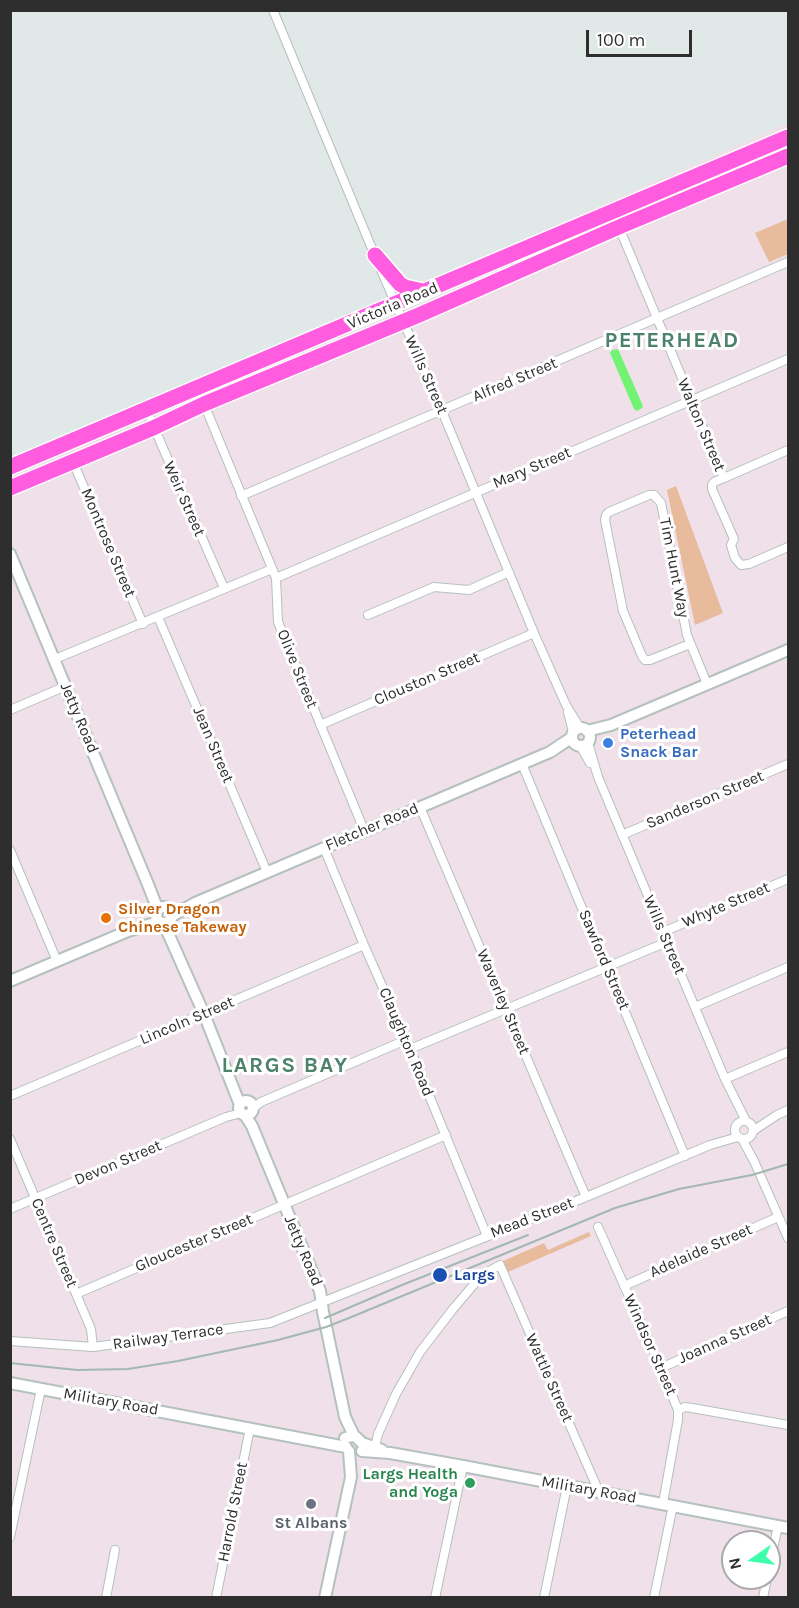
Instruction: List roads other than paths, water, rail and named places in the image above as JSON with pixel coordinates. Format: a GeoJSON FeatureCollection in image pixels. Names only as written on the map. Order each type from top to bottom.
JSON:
{"type":"FeatureCollection","features":[{"type":"Feature","properties":{"kind":"highway","name":"Victoria Road"},"geometry":{"type":"LineString","coordinates":[[10,467],[789,137]]}},
{"type":"Feature","properties":{"kind":"highway","name":"Victoria Road"},"geometry":{"type":"LineString","coordinates":[[10,488],[403,321],[619,226],[789,156]]}},
{"type":"Feature","properties":{"kind":"highway"},"geometry":{"type":"LineString","coordinates":[[375,255],[402,286],[423,291]]}},
{"type":"Feature","properties":{"kind":"street","name":"Wills Street"},"geometry":{"type":"LineString","coordinates":[[273,10],[508,572],[598,777],[725,1078],[754,1161],[789,1238]]}},
{"type":"Feature","properties":{"kind":"street","name":"Walton Street"},"geometry":{"type":"LineString","coordinates":[[613,210],[724,478],[714,482],[712,489],[734,539],[731,545],[735,558],[741,565],[749,564],[789,547]]}},
{"type":"Feature","properties":{"kind":"street","name":"Alfred Street"},"geometry":{"type":"LineString","coordinates":[[241,496],[789,262]]}},
{"type":"Feature","properties":{"kind":"street","name":"Mary Street"},"geometry":{"type":"LineString","coordinates":[[276,578],[789,359]]}},
{"type":"Feature","properties":{"kind":"street","name":"Olive Street"},"geometry":{"type":"LineString","coordinates":[[204,404],[276,578],[278,622],[364,830]]}},
{"type":"Feature","properties":{"kind":"street","name":"Weir Street"},"geometry":{"type":"LineString","coordinates":[[146,409],[224,588]]}},
{"type":"Feature","properties":{"kind":"street"},"geometry":{"type":"LineString","coordinates":[[724,478],[789,450]]}},
{"type":"Feature","properties":{"kind":"street","name":"Montrose Street"},"geometry":{"type":"LineString","coordinates":[[73,462],[142,624]]}},
{"type":"Feature","properties":{"kind":"street","name":"Tim Hunt Way"},"geometry":{"type":"LineString","coordinates":[[690,644],[650,660],[645,660],[642,656],[623,612],[605,520],[609,512],[649,495],[654,495],[661,503],[690,644],[707,684]]}},
{"type":"Feature","properties":{"kind":"street","name":"Jetty Road"},"geometry":{"type":"LineString","coordinates":[[10,554],[235,1088],[248,1108],[252,1126],[316,1280],[353,1445],[351,1477],[325,1598]]}},
{"type":"Feature","properties":{"kind":"street"},"geometry":{"type":"LineString","coordinates":[[55,659],[272,569]]}},
{"type":"Feature","properties":{"kind":"street"},"geometry":{"type":"LineString","coordinates":[[368,615],[434,587],[468,590],[508,572]]}},
{"type":"Feature","properties":{"kind":"street","name":"Jean Street"},"geometry":{"type":"LineString","coordinates":[[158,618],[267,872]]}},
{"type":"Feature","properties":{"kind":"street","name":"Clouston Street"},"geometry":{"type":"LineString","coordinates":[[320,725],[534,633]]}},
{"type":"Feature","properties":{"kind":"street","name":"Fletcher Road"},"geometry":{"type":"LineString","coordinates":[[10,981],[789,650]]}},
{"type":"Feature","properties":{"kind":"street"},"geometry":{"type":"LineString","coordinates":[[10,710],[66,686]]}},
{"type":"Feature","properties":{"kind":"street","name":"Sawford Street"},"geometry":{"type":"LineString","coordinates":[[522,764],[685,1156]]}},
{"type":"Feature","properties":{"kind":"street","name":"Sanderson Street"},"geometry":{"type":"LineString","coordinates":[[622,835],[789,764]]}},
{"type":"Feature","properties":{"kind":"street","name":"Waverley Street"},"geometry":{"type":"LineString","coordinates":[[420,807],[586,1197]]}},
{"type":"Feature","properties":{"kind":"street","name":"Claughton Road"},"geometry":{"type":"LineString","coordinates":[[324,848],[487,1236]]}},
{"type":"Feature","properties":{"kind":"street"},"geometry":{"type":"LineString","coordinates":[[10,850],[57,961]]}},
{"type":"Feature","properties":{"kind":"street","name":"Whyte Street"},"geometry":{"type":"LineString","coordinates":[[663,932],[789,879]]}},
{"type":"Feature","properties":{"kind":"street"},"geometry":{"type":"LineString","coordinates":[[410,1049],[667,942]]}},
{"type":"Feature","properties":{"kind":"street","name":"Lincoln Street"},"geometry":{"type":"LineString","coordinates":[[10,1096],[364,945]]}},
{"type":"Feature","properties":{"kind":"street"},"geometry":{"type":"LineString","coordinates":[[695,1007],[789,967]]}},
{"type":"Feature","properties":{"kind":"street","name":"Devon Street"},"geometry":{"type":"LineString","coordinates":[[10,1209],[406,1040]]}},
{"type":"Feature","properties":{"kind":"street"},"geometry":{"type":"LineString","coordinates":[[725,1078],[789,1052]]}},
{"type":"Feature","properties":{"kind":"street","name":"Mead Street"},"geometry":{"type":"LineString","coordinates":[[322,1303],[337,1300],[354,1290],[586,1197],[789,1110]]}},
{"type":"Feature","properties":{"kind":"street","name":"Gloucester Street"},"geometry":{"type":"LineString","coordinates":[[75,1294],[446,1135]]}},
{"type":"Feature","properties":{"kind":"street","name":"Centre Street"},"geometry":{"type":"LineString","coordinates":[[10,1139],[91,1329],[93,1347]]}},
{"type":"Feature","properties":{"kind":"street","name":"Adelaide Street"},"geometry":{"type":"LineString","coordinates":[[624,1286],[778,1217]]}},
{"type":"Feature","properties":{"kind":"street","name":"Windsor Street"},"geometry":{"type":"LineString","coordinates":[[598,1227],[678,1410],[668,1504],[654,1598]]}},
{"type":"Feature","properties":{"kind":"street","name":"Wattle Street"},"geometry":{"type":"LineString","coordinates":[[375,1446],[396,1394],[420,1352],[482,1275],[500,1265],[599,1492]]}},
{"type":"Feature","properties":{"kind":"street","name":"Railway Terrace"},"geometry":{"type":"LineString","coordinates":[[10,1341],[93,1347],[270,1323],[322,1303]]}},
{"type":"Feature","properties":{"kind":"street","name":"Joanna Street"},"geometry":{"type":"LineString","coordinates":[[661,1368],[789,1311]]}},
{"type":"Feature","properties":{"kind":"street","name":"Military Road"},"geometry":{"type":"LineString","coordinates":[[10,1383],[353,1445],[783,1527]]}},
{"type":"Feature","properties":{"kind":"street"},"geometry":{"type":"LineString","coordinates":[[10,1537],[41,1389]]}},
{"type":"Feature","properties":{"kind":"street"},"geometry":{"type":"LineString","coordinates":[[678,1410],[685,1407],[789,1425]]}},
{"type":"Feature","properties":{"kind":"street","name":"Harrold Street"},"geometry":{"type":"LineString","coordinates":[[216,1598],[250,1428]]}},
{"type":"Feature","properties":{"kind":"street","name":"Military Road"},"geometry":{"type":"LineString","coordinates":[[353,1445],[375,1446],[390,1453]]}},
{"type":"Feature","properties":{"kind":"street"},"geometry":{"type":"LineString","coordinates":[[435,1598],[464,1466]]}},
{"type":"Feature","properties":{"kind":"street"},"geometry":{"type":"LineString","coordinates":[[544,1598],[567,1486]]}},
{"type":"Feature","properties":{"kind":"street"},"geometry":{"type":"LineString","coordinates":[[106,1598],[115,1550]]}},
{"type":"Feature","properties":{"kind":"railway"},"geometry":{"type":"LineString","coordinates":[[10,1363],[77,1370],[128,1369],[278,1340],[349,1318],[615,1208],[679,1189],[752,1175],[788,1164]]}},
{"type":"Feature","properties":{"kind":"railway"},"geometry":{"type":"LineString","coordinates":[[325,1318],[528,1235]]}},
{"type":"Feature","properties":{"kind":"place","name":"Peterhead Snack Bar"},"geometry":{"type":"Point","coordinates":[608,743]}},
{"type":"Feature","properties":{"kind":"place","name":"Silver Dragon Chinese Takeway"},"geometry":{"type":"Point","coordinates":[106,918]}},
{"type":"Feature","properties":{"kind":"place","name":"Largs"},"geometry":{"type":"Point","coordinates":[440,1275]}},
{"type":"Feature","properties":{"kind":"place","name":"Largs Health and Yoga"},"geometry":{"type":"Point","coordinates":[470,1483]}},
{"type":"Feature","properties":{"kind":"place","name":"St Albans"},"geometry":{"type":"Point","coordinates":[311,1504]}},
{"type":"Feature","properties":{"kind":"district","name":"PETERHEAD"},"geometry":{"type":"Point","coordinates":[672,341]}},
{"type":"Feature","properties":{"kind":"district","name":"LARGS BAY"},"geometry":{"type":"Point","coordinates":[285,1066]}}]}
